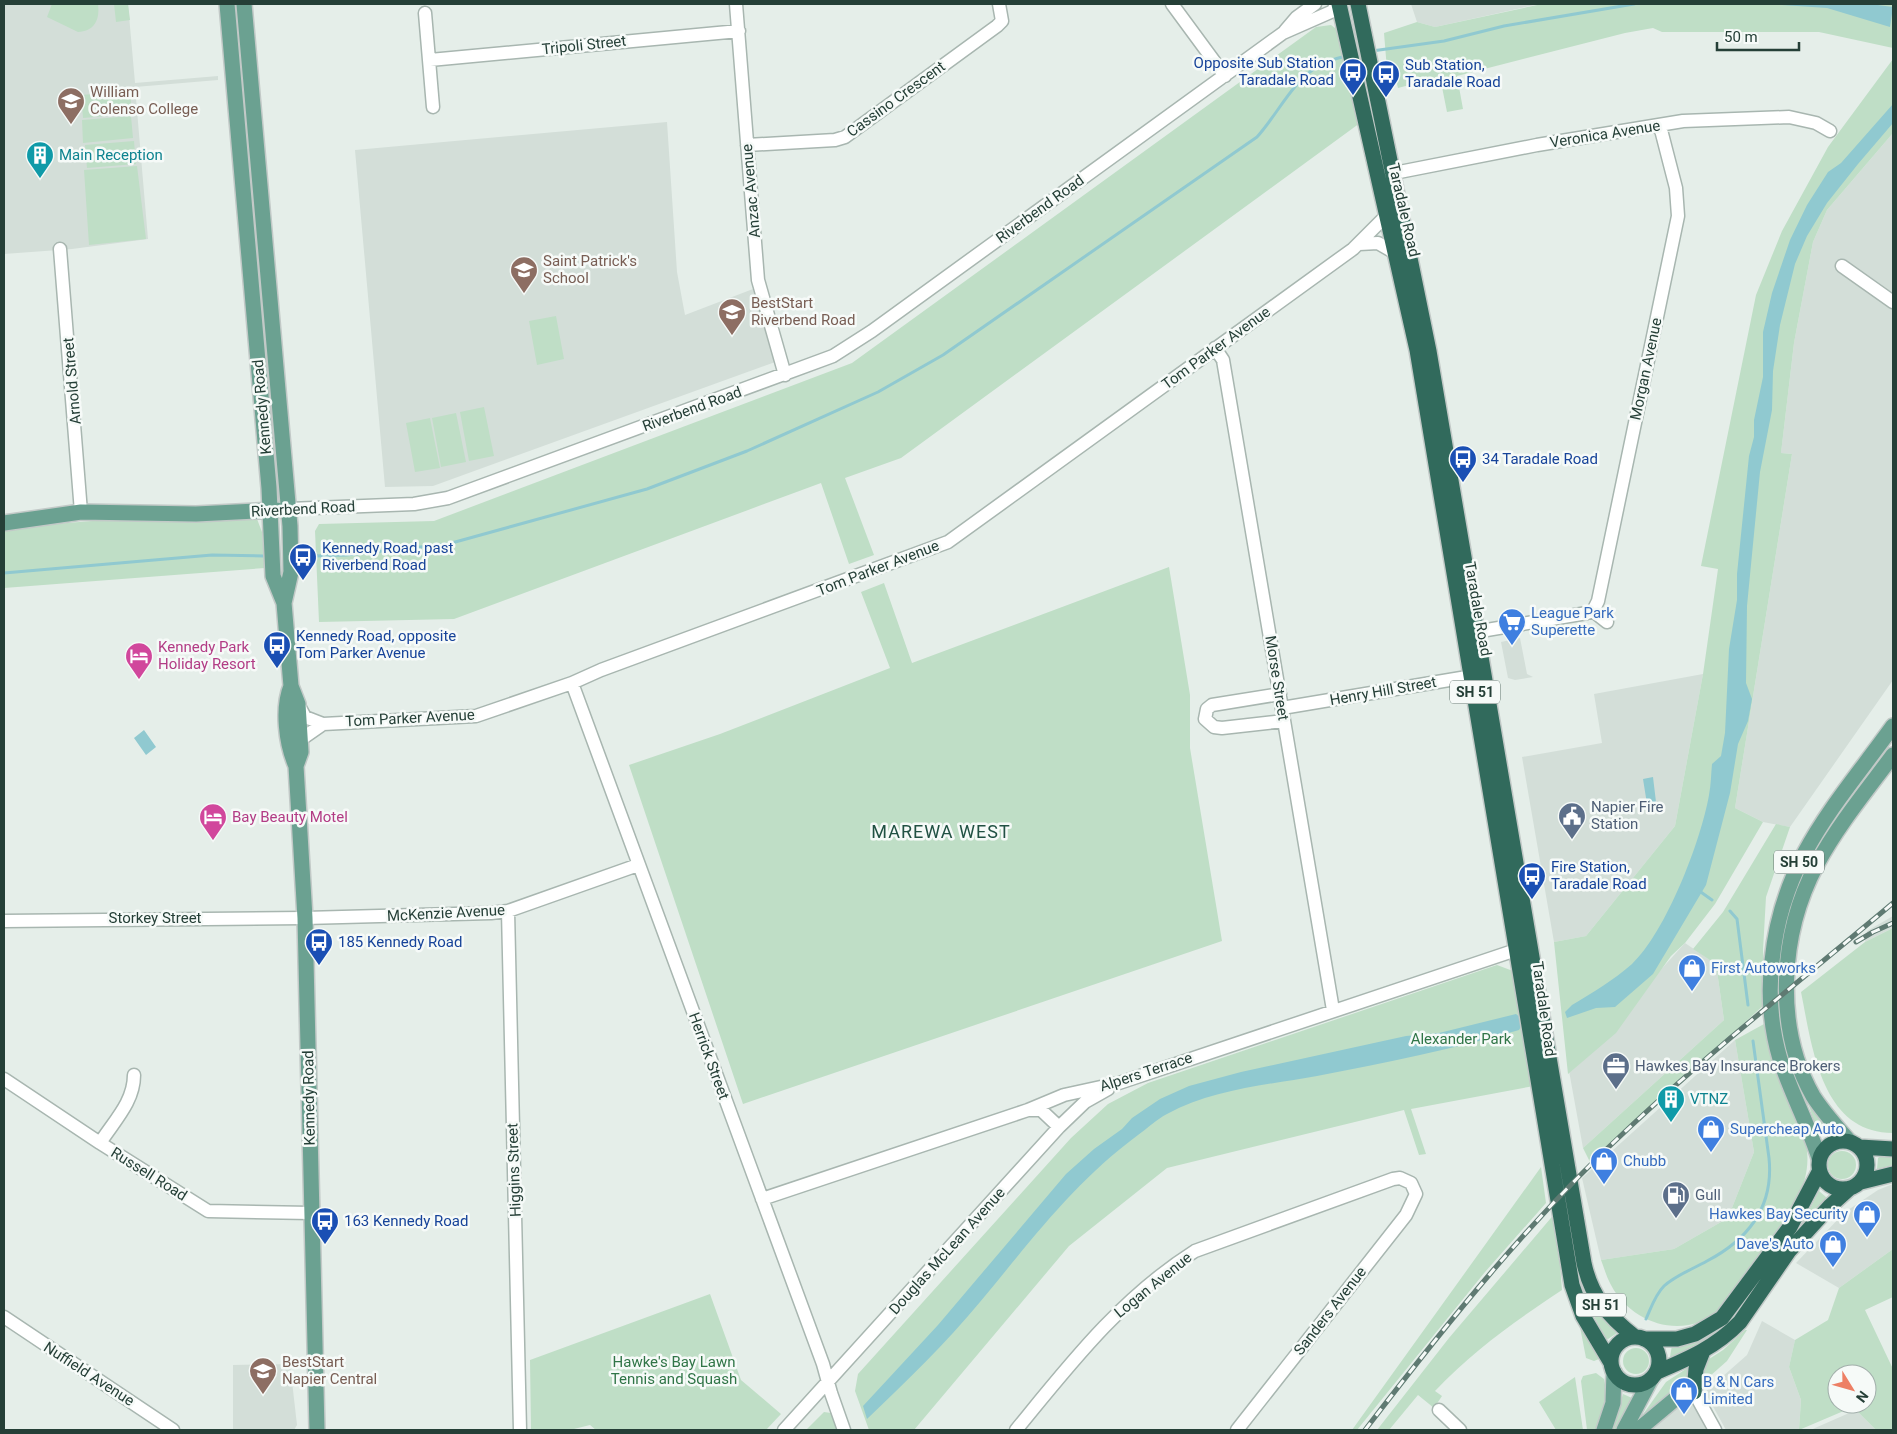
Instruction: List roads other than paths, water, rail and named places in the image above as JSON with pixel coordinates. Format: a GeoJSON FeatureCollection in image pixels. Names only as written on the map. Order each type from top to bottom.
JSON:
{"type":"FeatureCollection","features":[{"type":"Feature","properties":{"kind":"highway","name":"Taradale Road"},"geometry":{"type":"LineString","coordinates":[[1338,4],[1356,79],[1386,174],[1428,342],[1471,633],[1524,947],[1587,1278],[1605,1311],[1640,1338]]}},
{"type":"Feature","properties":{"kind":"highway","name":"Taradale Road"},"geometry":{"type":"LineString","coordinates":[[1358,4],[1373,78],[1386,174],[1388,214],[1417,350],[1471,633]]}},
{"type":"Feature","properties":{"kind":"highway","name":"Taradale Road"},"geometry":{"type":"LineString","coordinates":[[1524,947],[1572,1285],[1583,1316],[1612,1367]]}},
{"type":"Feature","properties":{"kind":"highway"},"geometry":{"type":"LineString","coordinates":[[1640,1338],[1677,1339],[1686,1337],[1709,1327],[1722,1318],[1790,1227],[1827,1146],[1841,1140],[1854,1144],[1893,1149]]}},
{"type":"Feature","properties":{"kind":"highway","name":"SH 50"},"geometry":{"type":"LineString","coordinates":[[1854,1144],[1867,1161],[1867,1169],[1855,1185]]}},
{"type":"Feature","properties":{"kind":"highway","name":"SH 50"},"geometry":{"type":"LineString","coordinates":[[1819,1165],[1823,1179],[1835,1188],[1855,1185],[1893,1174]]}},
{"type":"Feature","properties":{"kind":"highway"},"geometry":{"type":"LineString","coordinates":[[1654,1376],[1703,1352],[1728,1334],[1740,1322],[1794,1246],[1830,1206],[1855,1185]]}},
{"type":"Feature","properties":{"kind":"highway","name":"SH 51"},"geometry":{"type":"LineString","coordinates":[[1640,1338],[1651,1343],[1659,1356],[1654,1376],[1646,1383],[1634,1385],[1622,1381],[1612,1367],[1612,1356],[1618,1345],[1640,1338]]}},
{"type":"Feature","properties":{"kind":"highway"},"geometry":{"type":"LineString","coordinates":[[1694,1392],[1696,1369],[1703,1352]]}},
{"type":"Feature","properties":{"kind":"main road","name":"Kennedy Road"},"geometry":{"type":"LineString","coordinates":[[227,4],[245,209],[273,576],[284,603]]}},
{"type":"Feature","properties":{"kind":"main road","name":"Kennedy Road"},"geometry":{"type":"LineString","coordinates":[[244,4],[289,509],[291,572],[284,603],[290,686],[298,704],[301,752],[296,766],[305,918],[317,1430]]}},
{"type":"Feature","properties":{"kind":"main road"},"geometry":{"type":"LineString","coordinates":[[245,209],[261,208]]}},
{"type":"Feature","properties":{"kind":"main road","name":"Riverbend Road"},"geometry":{"type":"LineString","coordinates":[[4,523],[81,512],[196,514],[289,509]]}},
{"type":"Feature","properties":{"kind":"main road","name":"Kennedy Road"},"geometry":{"type":"LineString","coordinates":[[290,686],[286,698],[290,754],[296,766]]}},
{"type":"Feature","properties":{"kind":"main road","name":"SH 50"},"geometry":{"type":"LineString","coordinates":[[1819,1165],[1780,1058],[1773,1023],[1770,994],[1775,931],[1788,886],[1804,851],[1893,726]]}},
{"type":"Feature","properties":{"kind":"main road","name":"SH 50"},"geometry":{"type":"LineString","coordinates":[[1854,1144],[1814,1096],[1801,1068],[1789,1022],[1787,968],[1798,912],[1817,864],[1893,755]]}},
{"type":"Feature","properties":{"kind":"main road","name":"SH 51"},"geometry":{"type":"LineString","coordinates":[[1604,1430],[1613,1403],[1612,1367]]}},
{"type":"Feature","properties":{"kind":"main road"},"geometry":{"type":"LineString","coordinates":[[1624,1430],[1654,1376]]}},
{"type":"Feature","properties":{"kind":"main road"},"geometry":{"type":"LineString","coordinates":[[1638,1430],[1680,1395],[1694,1392]]}},
{"type":"Feature","properties":{"kind":"street","name":"Anzac Avenue"},"geometry":{"type":"LineString","coordinates":[[736,4],[759,287],[785,375]]}},
{"type":"Feature","properties":{"kind":"street","name":"Cassino Crescent"},"geometry":{"type":"LineString","coordinates":[[747,145],[840,139],[1006,22],[999,4]]}},
{"type":"Feature","properties":{"kind":"street"},"geometry":{"type":"LineString","coordinates":[[1172,4],[1225,76]]}},
{"type":"Feature","properties":{"kind":"street","name":"Riverbend Road"},"geometry":{"type":"LineString","coordinates":[[289,509],[414,504],[448,498],[833,356],[857,342],[1225,76],[1283,33],[1297,17],[1315,4]]}},
{"type":"Feature","properties":{"kind":"street","name":"Riverbend Road"},"geometry":{"type":"LineString","coordinates":[[1283,33],[1332,11],[1338,4]]}},
{"type":"Feature","properties":{"kind":"street"},"geometry":{"type":"LineString","coordinates":[[425,13],[433,107]]}},
{"type":"Feature","properties":{"kind":"street","name":"Tripoli Street"},"geometry":{"type":"LineString","coordinates":[[430,60],[738,31]]}},
{"type":"Feature","properties":{"kind":"street","name":"Veronica Avenue"},"geometry":{"type":"LineString","coordinates":[[1386,174],[1537,145],[1683,121],[1790,117],[1816,123],[1830,130]]}},
{"type":"Feature","properties":{"kind":"street","name":"Morgan Avenue"},"geometry":{"type":"LineString","coordinates":[[1593,611],[1598,601],[1678,216],[1676,188],[1660,126]]}},
{"type":"Feature","properties":{"kind":"street","name":"Tom Parker Avenue"},"geometry":{"type":"LineString","coordinates":[[323,724],[476,716],[572,683],[601,670],[948,542],[1359,244],[1388,214]]}},
{"type":"Feature","properties":{"kind":"street"},"geometry":{"type":"LineString","coordinates":[[1359,244],[1378,243],[1397,254]]}},
{"type":"Feature","properties":{"kind":"street","name":"Arnold Street"},"geometry":{"type":"LineString","coordinates":[[60,249],[81,512]]}},
{"type":"Feature","properties":{"kind":"street"},"geometry":{"type":"LineString","coordinates":[[1842,266],[1893,302]]}},
{"type":"Feature","properties":{"kind":"street","name":"Morse Street"},"geometry":{"type":"LineString","coordinates":[[1215,348],[1223,360],[1333,1010]]}},
{"type":"Feature","properties":{"kind":"street"},"geometry":{"type":"LineString","coordinates":[[1471,633],[1593,611],[1608,622]]}},
{"type":"Feature","properties":{"kind":"street","name":"Henry Hill Street"},"geometry":{"type":"LineString","coordinates":[[1282,708],[1478,675]]}},
{"type":"Feature","properties":{"kind":"street","name":"Herrick Street"},"geometry":{"type":"LineString","coordinates":[[572,683],[823,1364],[844,1430]]}},
{"type":"Feature","properties":{"kind":"street"},"geometry":{"type":"LineString","coordinates":[[1280,694],[1212,705],[1207,709],[1205,719],[1214,727],[1222,728],[1284,722]]}},
{"type":"Feature","properties":{"kind":"street"},"geometry":{"type":"LineString","coordinates":[[298,704],[305,716],[323,724]]}},
{"type":"Feature","properties":{"kind":"street"},"geometry":{"type":"LineString","coordinates":[[300,740],[323,724]]}},
{"type":"Feature","properties":{"kind":"street","name":"McKenzie Avenue"},"geometry":{"type":"LineString","coordinates":[[305,918],[469,914],[508,910],[638,864]]}},
{"type":"Feature","properties":{"kind":"street","name":"Higgins Street"},"geometry":{"type":"LineString","coordinates":[[508,910],[520,1430]]}},
{"type":"Feature","properties":{"kind":"street","name":"Storkey Street"},"geometry":{"type":"LineString","coordinates":[[4,921],[119,918],[305,918]]}},
{"type":"Feature","properties":{"kind":"street","name":"Alpers Terrace"},"geometry":{"type":"LineString","coordinates":[[762,1199],[1028,1110],[1064,1095],[1119,1083],[1524,947]]}},
{"type":"Feature","properties":{"kind":"street"},"geometry":{"type":"LineString","coordinates":[[100,1143],[129,1101],[134,1089],[134,1075]]}},
{"type":"Feature","properties":{"kind":"street","name":"Russell Road"},"geometry":{"type":"LineString","coordinates":[[4,1079],[100,1143],[208,1211],[312,1213]]}},
{"type":"Feature","properties":{"kind":"street","name":"Douglas McLean Avenue"},"geometry":{"type":"LineString","coordinates":[[784,1430],[1060,1127],[1085,1102],[1119,1083]]}},
{"type":"Feature","properties":{"kind":"street"},"geometry":{"type":"LineString","coordinates":[[1028,1110],[1041,1110],[1060,1127]]}},
{"type":"Feature","properties":{"kind":"street","name":"Logan Avenue"},"geometry":{"type":"LineString","coordinates":[[1016,1430],[1119,1309],[1194,1251],[1393,1179],[1404,1179],[1411,1183],[1415,1189]]}},
{"type":"Feature","properties":{"kind":"street","name":"Sanders Avenue"},"geometry":{"type":"LineString","coordinates":[[1237,1430],[1406,1215],[1415,1199],[1415,1189]]}},
{"type":"Feature","properties":{"kind":"street","name":"Nuffield Avenue"},"geometry":{"type":"LineString","coordinates":[[4,1317],[173,1430]]}},
{"type":"Feature","properties":{"kind":"street"},"geometry":{"type":"LineString","coordinates":[[1694,1392],[1715,1430]]}},
{"type":"Feature","properties":{"kind":"street"},"geometry":{"type":"LineString","coordinates":[[1439,1410],[1460,1430]]}},
{"type":"Feature","properties":{"kind":"water"},"geometry":{"type":"Polygon","coordinates":[[[1768,4],[1870,4],[1893,7],[1890,27],[1827,8],[1768,4]]]}},
{"type":"Feature","properties":{"kind":"water"},"geometry":{"type":"Polygon","coordinates":[[[1893,104],[1893,123],[1827,203],[1807,236],[1795,264],[1780,325],[1773,371],[1772,410],[1760,472],[1747,606],[1746,683],[1752,699],[1748,721],[1738,744],[1730,793],[1706,885],[1653,974],[1615,1007],[1596,1008],[1567,1018],[1565,1012],[1572,1005],[1618,975],[1632,964],[1645,949],[1669,909],[1690,860],[1705,814],[1710,791],[1712,764],[1721,756],[1725,733],[1729,649],[1737,600],[1737,574],[1749,456],[1754,437],[1754,420],[1763,377],[1763,332],[1772,293],[1790,240],[1807,205],[1828,172],[1841,163],[1893,104]]]}},
{"type":"Feature","properties":{"kind":"water"},"geometry":{"type":"Polygon","coordinates":[[[144,730],[156,747],[146,755],[134,738],[144,730]]]}},
{"type":"Feature","properties":{"kind":"water"},"geometry":{"type":"Polygon","coordinates":[[[1653,777],[1656,802],[1647,804],[1643,779],[1653,777]]]}},
{"type":"Feature","properties":{"kind":"water"},"geometry":{"type":"Polygon","coordinates":[[[1516,1014],[1523,1023],[1519,1030],[1393,1061],[1221,1093],[1163,1116],[1115,1153],[1073,1193],[1035,1235],[953,1333],[867,1419],[863,1406],[938,1325],[1066,1174],[1094,1149],[1122,1129],[1132,1118],[1160,1099],[1189,1086],[1241,1072],[1406,1036],[1439,1033],[1516,1014]]]}},
{"type":"Feature","properties":{"kind":"waterway"},"geometry":{"type":"LineString","coordinates":[[1372,51],[1444,41],[1504,26],[1634,4]]}},
{"type":"Feature","properties":{"kind":"waterway"},"geometry":{"type":"LineString","coordinates":[[315,556],[346,555],[448,544],[647,489],[747,451],[878,392],[943,355],[1257,137],[1301,80],[1320,65],[1346,56]]}},
{"type":"Feature","properties":{"kind":"waterway"},"geometry":{"type":"LineString","coordinates":[[4,573],[212,555],[264,556]]}},
{"type":"Feature","properties":{"kind":"waterway"},"geometry":{"type":"LineString","coordinates":[[1698,890],[1712,900]]}},
{"type":"Feature","properties":{"kind":"waterway"},"geometry":{"type":"LineString","coordinates":[[1730,911],[1737,919],[1748,1005]]}},
{"type":"Feature","properties":{"kind":"waterway"},"geometry":{"type":"LineString","coordinates":[[1646,1319],[1656,1297],[1664,1286],[1679,1275],[1702,1264],[1735,1243],[1756,1220],[1763,1206],[1767,1192],[1769,1158],[1753,1041]]}},
{"type":"Feature","properties":{"kind":"railway"},"geometry":{"type":"LineString","coordinates":[[1365,1430],[1427,1350],[1492,1272],[1559,1197],[1595,1161],[1662,1097],[1893,903]]}},
{"type":"Feature","properties":{"kind":"railway"},"geometry":{"type":"LineString","coordinates":[[1856,942],[1893,923]]}},
{"type":"Feature","properties":{"kind":"place","name":"Opposite Sub Station Taradale Road"},"geometry":{"type":"Point","coordinates":[1353,96]}},
{"type":"Feature","properties":{"kind":"place","name":"Sub Station, Taradale Road"},"geometry":{"type":"Point","coordinates":[1386,98]}},
{"type":"Feature","properties":{"kind":"place","name":"William Colenso College"},"geometry":{"type":"Point","coordinates":[71,125]}},
{"type":"Feature","properties":{"kind":"place","name":"Main Reception"},"geometry":{"type":"Point","coordinates":[40,179]}},
{"type":"Feature","properties":{"kind":"place","name":"Saint Patrick's School"},"geometry":{"type":"Point","coordinates":[524,294]}},
{"type":"Feature","properties":{"kind":"place","name":"BestStart Riverbend Road"},"geometry":{"type":"Point","coordinates":[732,336]}},
{"type":"Feature","properties":{"kind":"place","name":"34 Taradale Road"},"geometry":{"type":"Point","coordinates":[1463,483]}},
{"type":"Feature","properties":{"kind":"place","name":"Kennedy Road, past Riverbend Road"},"geometry":{"type":"Point","coordinates":[303,581]}},
{"type":"Feature","properties":{"kind":"place","name":"League Park Superette"},"geometry":{"type":"Point","coordinates":[1512,646]}},
{"type":"Feature","properties":{"kind":"place","name":"Kennedy Road, opposite Tom Parker Avenue"},"geometry":{"type":"Point","coordinates":[277,669]}},
{"type":"Feature","properties":{"kind":"place","name":"Kennedy Park Holiday Resort"},"geometry":{"type":"Point","coordinates":[139,680]}},
{"type":"Feature","properties":{"kind":"place","name":"Napier Fire Station"},"geometry":{"type":"Point","coordinates":[1572,840]}},
{"type":"Feature","properties":{"kind":"place","name":"Bay Beauty Motel"},"geometry":{"type":"Point","coordinates":[213,841]}},
{"type":"Feature","properties":{"kind":"place","name":"Fire Station, Taradale Road"},"geometry":{"type":"Point","coordinates":[1532,900]}},
{"type":"Feature","properties":{"kind":"place","name":"185 Kennedy Road"},"geometry":{"type":"Point","coordinates":[319,966]}},
{"type":"Feature","properties":{"kind":"place","name":"First Autoworks"},"geometry":{"type":"Point","coordinates":[1692,992]}},
{"type":"Feature","properties":{"kind":"place","name":"Hawkes Bay Insurance Brokers"},"geometry":{"type":"Point","coordinates":[1616,1090]}},
{"type":"Feature","properties":{"kind":"place","name":"VTNZ"},"geometry":{"type":"Point","coordinates":[1671,1123]}},
{"type":"Feature","properties":{"kind":"place","name":"Supercheap Auto"},"geometry":{"type":"Point","coordinates":[1711,1153]}},
{"type":"Feature","properties":{"kind":"place","name":"Chubb"},"geometry":{"type":"Point","coordinates":[1604,1185]}},
{"type":"Feature","properties":{"kind":"place","name":"Gull"},"geometry":{"type":"Point","coordinates":[1676,1219]}},
{"type":"Feature","properties":{"kind":"place","name":"Hawkes Bay Security"},"geometry":{"type":"Point","coordinates":[1867,1238]}},
{"type":"Feature","properties":{"kind":"place","name":"163 Kennedy Road"},"geometry":{"type":"Point","coordinates":[325,1245]}},
{"type":"Feature","properties":{"kind":"place","name":"Dave's Auto"},"geometry":{"type":"Point","coordinates":[1833,1268]}},
{"type":"Feature","properties":{"kind":"place","name":"BestStart Napier Central"},"geometry":{"type":"Point","coordinates":[263,1395]}},
{"type":"Feature","properties":{"kind":"place","name":"B & N Cars Limited"},"geometry":{"type":"Point","coordinates":[1684,1415]}},
{"type":"Feature","properties":{"kind":"district","name":"MAREWA WEST"},"geometry":{"type":"Point","coordinates":[941,831]}},
{"type":"Feature","properties":{"kind":"park label","name":"Alexander Park"},"geometry":{"type":"Point","coordinates":[1461,1039]}},
{"type":"Feature","properties":{"kind":"park label","name":"Hawke's Bay Lawn Tennis and Squash"},"geometry":{"type":"Point","coordinates":[674,1370]}}]}
